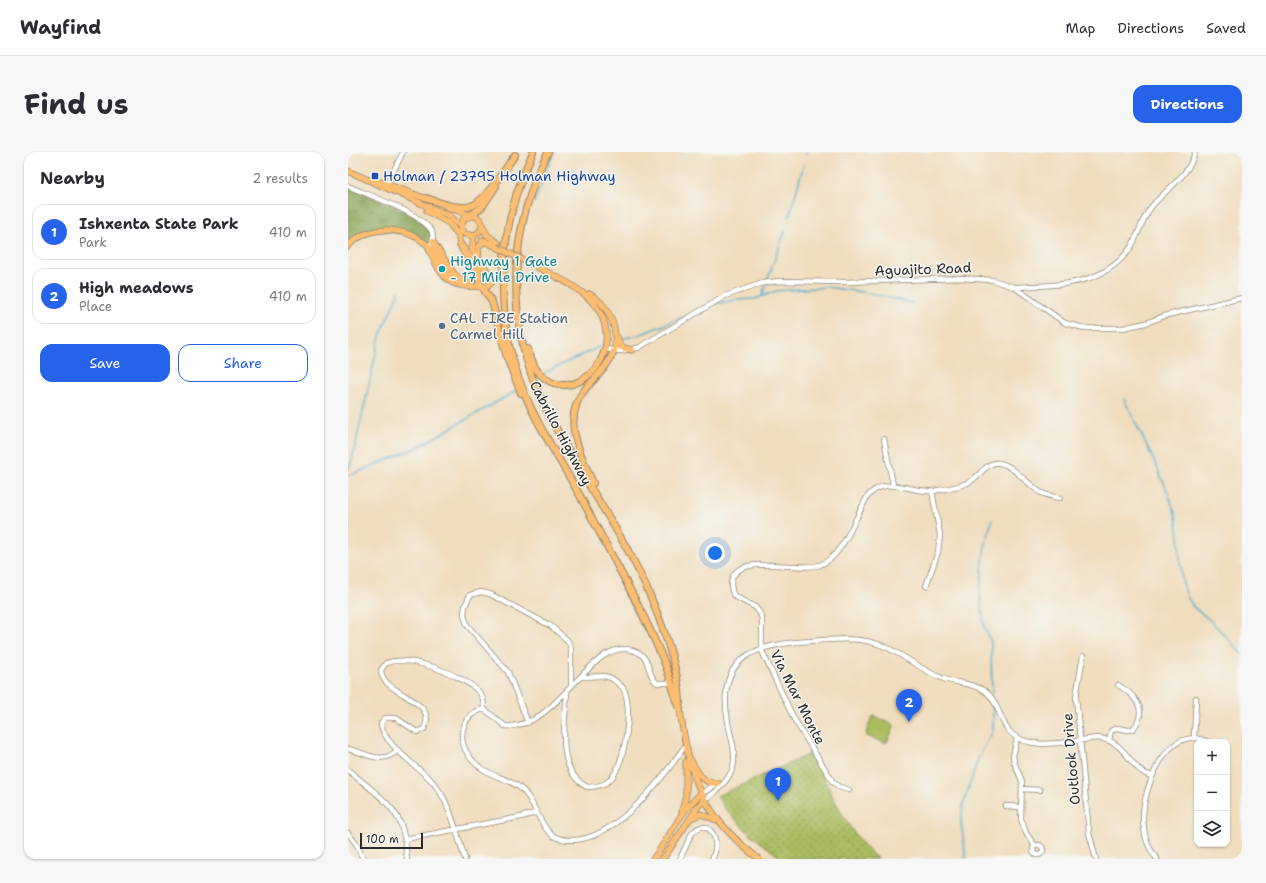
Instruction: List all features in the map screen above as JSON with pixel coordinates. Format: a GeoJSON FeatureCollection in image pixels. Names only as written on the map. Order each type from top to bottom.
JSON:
{"type":"FeatureCollection","features":[{"type":"Feature","properties":{"kind":"highway","name":"Cabrillo Highway"},"geometry":{"type":"LineString","coordinates":[[533,152],[520,182],[510,218],[504,254],[503,281],[505,318],[512,354],[520,380],[534,414],[600,534],[658,648],[680,709]]}},
{"type":"Feature","properties":{"kind":"highway","name":"Cabrillo Highway"},"geometry":{"type":"LineString","coordinates":[[548,152],[531,191],[520,231],[516,271],[518,317],[527,362],[540,396],[639,570],[659,616],[676,673],[680,709]]}},
{"type":"Feature","properties":{"kind":"highway"},"geometry":{"type":"LineString","coordinates":[[426,198],[456,206],[473,205],[482,198],[516,153]]}},
{"type":"Feature","properties":{"kind":"highway"},"geometry":{"type":"LineString","coordinates":[[471,215],[484,204],[516,153]]}},
{"type":"Feature","properties":{"kind":"highway"},"geometry":{"type":"LineString","coordinates":[[460,241],[478,268],[479,282],[492,302],[507,358],[516,382],[534,414]]}},
{"type":"Feature","properties":{"kind":"highway"},"geometry":{"type":"LineString","coordinates":[[518,317],[535,367],[542,376],[554,383],[571,384],[585,379],[598,366],[605,350]]}},
{"type":"Feature","properties":{"kind":"highway"},"geometry":{"type":"LineString","coordinates":[[599,500],[576,443],[573,418],[581,396],[605,367],[614,351]]}},
{"type":"Feature","properties":{"kind":"main road"},"geometry":{"type":"LineString","coordinates":[[348,172],[451,217],[466,235],[475,236],[497,245],[581,291],[592,295],[602,304],[608,313],[621,347],[632,350]]}},
{"type":"Feature","properties":{"kind":"main road"},"geometry":{"type":"LineString","coordinates":[[360,177],[387,184],[478,217],[488,234],[497,245]]}},
{"type":"Feature","properties":{"kind":"main road"},"geometry":{"type":"LineString","coordinates":[[348,246],[362,235],[382,230],[403,232],[430,244],[453,280],[461,283],[467,283],[472,280],[474,276],[473,271],[462,252],[457,232],[451,225],[416,202]]}},
{"type":"Feature","properties":{"kind":"main road"},"geometry":{"type":"LineString","coordinates":[[460,241],[463,219],[471,215]]}},
{"type":"Feature","properties":{"kind":"main road"},"geometry":{"type":"LineString","coordinates":[[430,244],[437,266],[448,280],[462,287],[490,286],[492,281],[490,275],[480,264],[471,249],[475,236],[481,230],[482,223]]}},
{"type":"Feature","properties":{"kind":"main road"},"geometry":{"type":"LineString","coordinates":[[480,264],[477,249],[480,243],[485,241]]}},
{"type":"Feature","properties":{"kind":"main road"},"geometry":{"type":"LineString","coordinates":[[581,291],[592,300],[602,316],[607,335],[605,350]]}},
{"type":"Feature","properties":{"kind":"main road"},"geometry":{"type":"LineString","coordinates":[[614,351],[615,330]]}},
{"type":"Feature","properties":{"kind":"main road","name":"Cabrillo Highway"},"geometry":{"type":"LineString","coordinates":[[680,709],[686,754],[701,794],[718,821],[740,844],[759,859]]}},
{"type":"Feature","properties":{"kind":"main road"},"geometry":{"type":"LineString","coordinates":[[686,754],[703,779],[710,783],[721,782]]}},
{"type":"Feature","properties":{"kind":"main road"},"geometry":{"type":"LineString","coordinates":[[679,820],[686,795],[686,754]]}},
{"type":"Feature","properties":{"kind":"main road"},"geometry":{"type":"LineString","coordinates":[[653,859],[667,841],[691,802],[701,794]]}},
{"type":"Feature","properties":{"kind":"main road"},"geometry":{"type":"LineString","coordinates":[[663,859],[687,822],[705,800]]}},
{"type":"Feature","properties":{"kind":"main road"},"geometry":{"type":"LineString","coordinates":[[687,822],[699,814],[718,821]]}},
{"type":"Feature","properties":{"kind":"street"},"geometry":{"type":"LineString","coordinates":[[387,184],[403,152]]}},
{"type":"Feature","properties":{"kind":"street"},"geometry":{"type":"LineString","coordinates":[[1014,287],[1084,281],[1106,271],[1117,263],[1132,245],[1151,207],[1182,176],[1191,163],[1196,152]]}},
{"type":"Feature","properties":{"kind":"street"},"geometry":{"type":"LineString","coordinates":[[348,186],[415,216],[431,230],[433,235],[430,244]]}},
{"type":"Feature","properties":{"kind":"street","name":"Aguajito Road"},"geometry":{"type":"LineString","coordinates":[[605,350],[632,350],[648,343],[710,304],[744,288],[763,283],[790,280],[845,282],[982,278],[1004,282],[1014,287],[1065,323],[1084,328],[1123,328],[1146,323],[1167,315],[1242,298]]}},
{"type":"Feature","properties":{"kind":"street"},"geometry":{"type":"LineString","coordinates":[[884,439],[892,470],[893,485]]}},
{"type":"Feature","properties":{"kind":"street","name":"Via Mar Monte"},"geometry":{"type":"LineString","coordinates":[[849,790],[835,785],[826,773],[787,705],[761,648],[762,616],[755,607],[734,596],[731,585],[734,573],[746,565],[809,567],[826,562],[836,553],[848,535],[868,496],[874,490],[893,485],[932,491],[964,484],[976,477],[991,464],[999,462],[1009,466],[1039,491],[1060,498]]}},
{"type":"Feature","properties":{"kind":"street"},"geometry":{"type":"LineString","coordinates":[[926,586],[938,552],[940,535],[932,491]]}},
{"type":"Feature","properties":{"kind":"street"},"geometry":{"type":"LineString","coordinates":[[528,724],[508,672],[466,626],[464,610],[466,601],[470,595],[481,592],[490,594],[561,633],[570,645],[571,686]]}},
{"type":"Feature","properties":{"kind":"street"},"geometry":{"type":"LineString","coordinates":[[701,794],[721,782],[732,771],[734,758],[725,709],[726,688],[730,676],[740,662],[761,648],[781,643],[842,639],[865,640],[880,644],[938,677],[972,685],[984,691],[994,701],[1006,727],[1016,738],[1022,741],[1038,744],[1099,738],[1109,740],[1122,748],[1143,773],[1151,776]]}},
{"type":"Feature","properties":{"kind":"street"},"geometry":{"type":"LineString","coordinates":[[465,859],[457,829],[437,788],[398,750],[383,731],[382,721],[388,717],[396,718],[414,731],[419,732],[425,726],[426,717],[421,708],[410,698],[389,686],[383,680],[381,670],[386,663],[398,661],[420,664],[448,673],[478,691],[482,698],[484,709],[505,726],[528,724],[567,693],[571,686],[601,657],[612,651],[625,649],[638,653],[645,658],[650,665],[653,678],[657,683],[671,683]]}},
{"type":"Feature","properties":{"kind":"street","name":"Outlook Drive"},"geometry":{"type":"LineString","coordinates":[[1083,656],[1076,690],[1079,740],[1091,842],[1096,859]]}},
{"type":"Feature","properties":{"kind":"street"},"geometry":{"type":"LineString","coordinates":[[567,693],[565,751],[570,770],[575,778],[587,787],[599,786],[613,776],[621,757],[628,717],[628,703],[623,688],[611,678],[597,675],[581,677]]}},
{"type":"Feature","properties":{"kind":"street"},"geometry":{"type":"LineString","coordinates":[[1109,740],[1112,732],[1116,728],[1128,730],[1133,729],[1141,712],[1139,705],[1132,694],[1118,685]]}},
{"type":"Feature","properties":{"kind":"street"},"geometry":{"type":"LineString","coordinates":[[1194,738],[1196,698]]}},
{"type":"Feature","properties":{"kind":"street"},"geometry":{"type":"LineString","coordinates":[[484,709],[472,713],[465,723],[462,737],[464,749],[470,758],[482,769],[510,782],[522,790],[528,797],[535,813],[549,833],[558,839],[581,844],[597,840]]}},
{"type":"Feature","properties":{"kind":"street"},"geometry":{"type":"LineString","coordinates":[[1016,738],[1013,752],[1014,762],[1022,781],[1020,807],[1023,827],[1035,846]]}},
{"type":"Feature","properties":{"kind":"street"},"geometry":{"type":"LineString","coordinates":[[1157,859],[1148,845],[1144,823],[1145,799],[1151,776],[1164,757],[1175,745],[1185,739],[1198,739]]}},
{"type":"Feature","properties":{"kind":"street"},"geometry":{"type":"LineString","coordinates":[[629,819],[655,789],[685,746]]}},
{"type":"Feature","properties":{"kind":"street"},"geometry":{"type":"LineString","coordinates":[[348,749],[384,758],[391,756],[398,750]]}},
{"type":"Feature","properties":{"kind":"street"},"geometry":{"type":"LineString","coordinates":[[348,770],[391,808],[400,821],[405,839],[407,859]]}},
{"type":"Feature","properties":{"kind":"street"},"geometry":{"type":"LineString","coordinates":[[705,800],[717,791],[721,782]]}},
{"type":"Feature","properties":{"kind":"street"},"geometry":{"type":"LineString","coordinates":[[1022,789],[1040,790]]}},
{"type":"Feature","properties":{"kind":"street"},"geometry":{"type":"LineString","coordinates":[[1006,806],[1020,807]]}},
{"type":"Feature","properties":{"kind":"street"},"geometry":{"type":"LineString","coordinates":[[405,839],[535,813]]}},
{"type":"Feature","properties":{"kind":"street"},"geometry":{"type":"LineString","coordinates":[[610,833],[619,827]]}},
{"type":"Feature","properties":{"kind":"street"},"geometry":{"type":"LineString","coordinates":[[680,859],[691,835],[701,828],[710,830],[714,834],[716,845],[712,859]]}},
{"type":"Feature","properties":{"kind":"street"},"geometry":{"type":"LineString","coordinates":[[348,833],[357,845],[362,859]]}},
{"type":"Feature","properties":{"kind":"green space"},"geometry":{"type":"Polygon","coordinates":[[[348,186],[415,216],[433,235],[428,246],[411,235],[376,230],[348,246],[348,186]]]}},
{"type":"Feature","properties":{"kind":"green space"},"geometry":{"type":"Polygon","coordinates":[[[875,716],[893,724],[894,727],[887,742],[885,743],[867,736],[866,733],[872,717],[875,716]]]}},
{"type":"Feature","properties":{"kind":"green space"},"geometry":{"type":"Polygon","coordinates":[[[812,753],[832,796],[848,824],[867,849],[878,859],[782,859],[750,834],[726,810],[717,796],[812,753]]]}},
{"type":"Feature","properties":{"kind":"waterway"},"geometry":{"type":"LineString","coordinates":[[534,203],[554,152]]}},
{"type":"Feature","properties":{"kind":"waterway"},"geometry":{"type":"LineString","coordinates":[[789,217],[804,164]]}},
{"type":"Feature","properties":{"kind":"waterway"},"geometry":{"type":"LineString","coordinates":[[768,278],[785,231]]}},
{"type":"Feature","properties":{"kind":"waterway"},"geometry":{"type":"LineString","coordinates":[[762,295],[766,286]]}},
{"type":"Feature","properties":{"kind":"waterway"},"geometry":{"type":"LineString","coordinates":[[715,304],[736,300],[755,299],[776,291],[827,287],[869,293],[912,303]]}},
{"type":"Feature","properties":{"kind":"waterway"},"geometry":{"type":"LineString","coordinates":[[348,469],[352,460],[380,336],[399,291]]}},
{"type":"Feature","properties":{"kind":"waterway"},"geometry":{"type":"LineString","coordinates":[[622,339],[641,334],[689,315]]}},
{"type":"Feature","properties":{"kind":"waterway"},"geometry":{"type":"LineString","coordinates":[[544,373],[603,345]]}},
{"type":"Feature","properties":{"kind":"waterway"},"geometry":{"type":"LineString","coordinates":[[348,476],[416,448],[516,391]]}},
{"type":"Feature","properties":{"kind":"waterway"},"geometry":{"type":"LineString","coordinates":[[1124,399],[1158,469],[1175,513],[1178,524],[1181,572],[1186,595],[1193,607],[1215,626],[1242,654]]}},
{"type":"Feature","properties":{"kind":"waterway"},"geometry":{"type":"LineString","coordinates":[[992,520],[984,551],[980,592],[984,627],[991,642],[992,693]]}},
{"type":"Feature","properties":{"kind":"waterway"},"geometry":{"type":"LineString","coordinates":[[966,859],[961,822],[963,805],[978,759],[993,731],[993,705]]}},
{"type":"Feature","properties":{"kind":"place","name":"Holman / 23795 Holman Highway"},"geometry":{"type":"Point","coordinates":[375,176]}},
{"type":"Feature","properties":{"kind":"place","name":"Highway 1 Gate - 17 Mile Drive"},"geometry":{"type":"Point","coordinates":[442,269]}},
{"type":"Feature","properties":{"kind":"place","name":"CAL FIRE Station Carmel Hill"},"geometry":{"type":"Point","coordinates":[442,326]}},
{"type":"Feature","properties":{"kind":"place","name":"High meadows"},"geometry":{"type":"Point","coordinates":[909,722]}},
{"type":"Feature","properties":{"kind":"place","name":"Ishxenta State Park"},"geometry":{"type":"Point","coordinates":[778,801]}}]}
